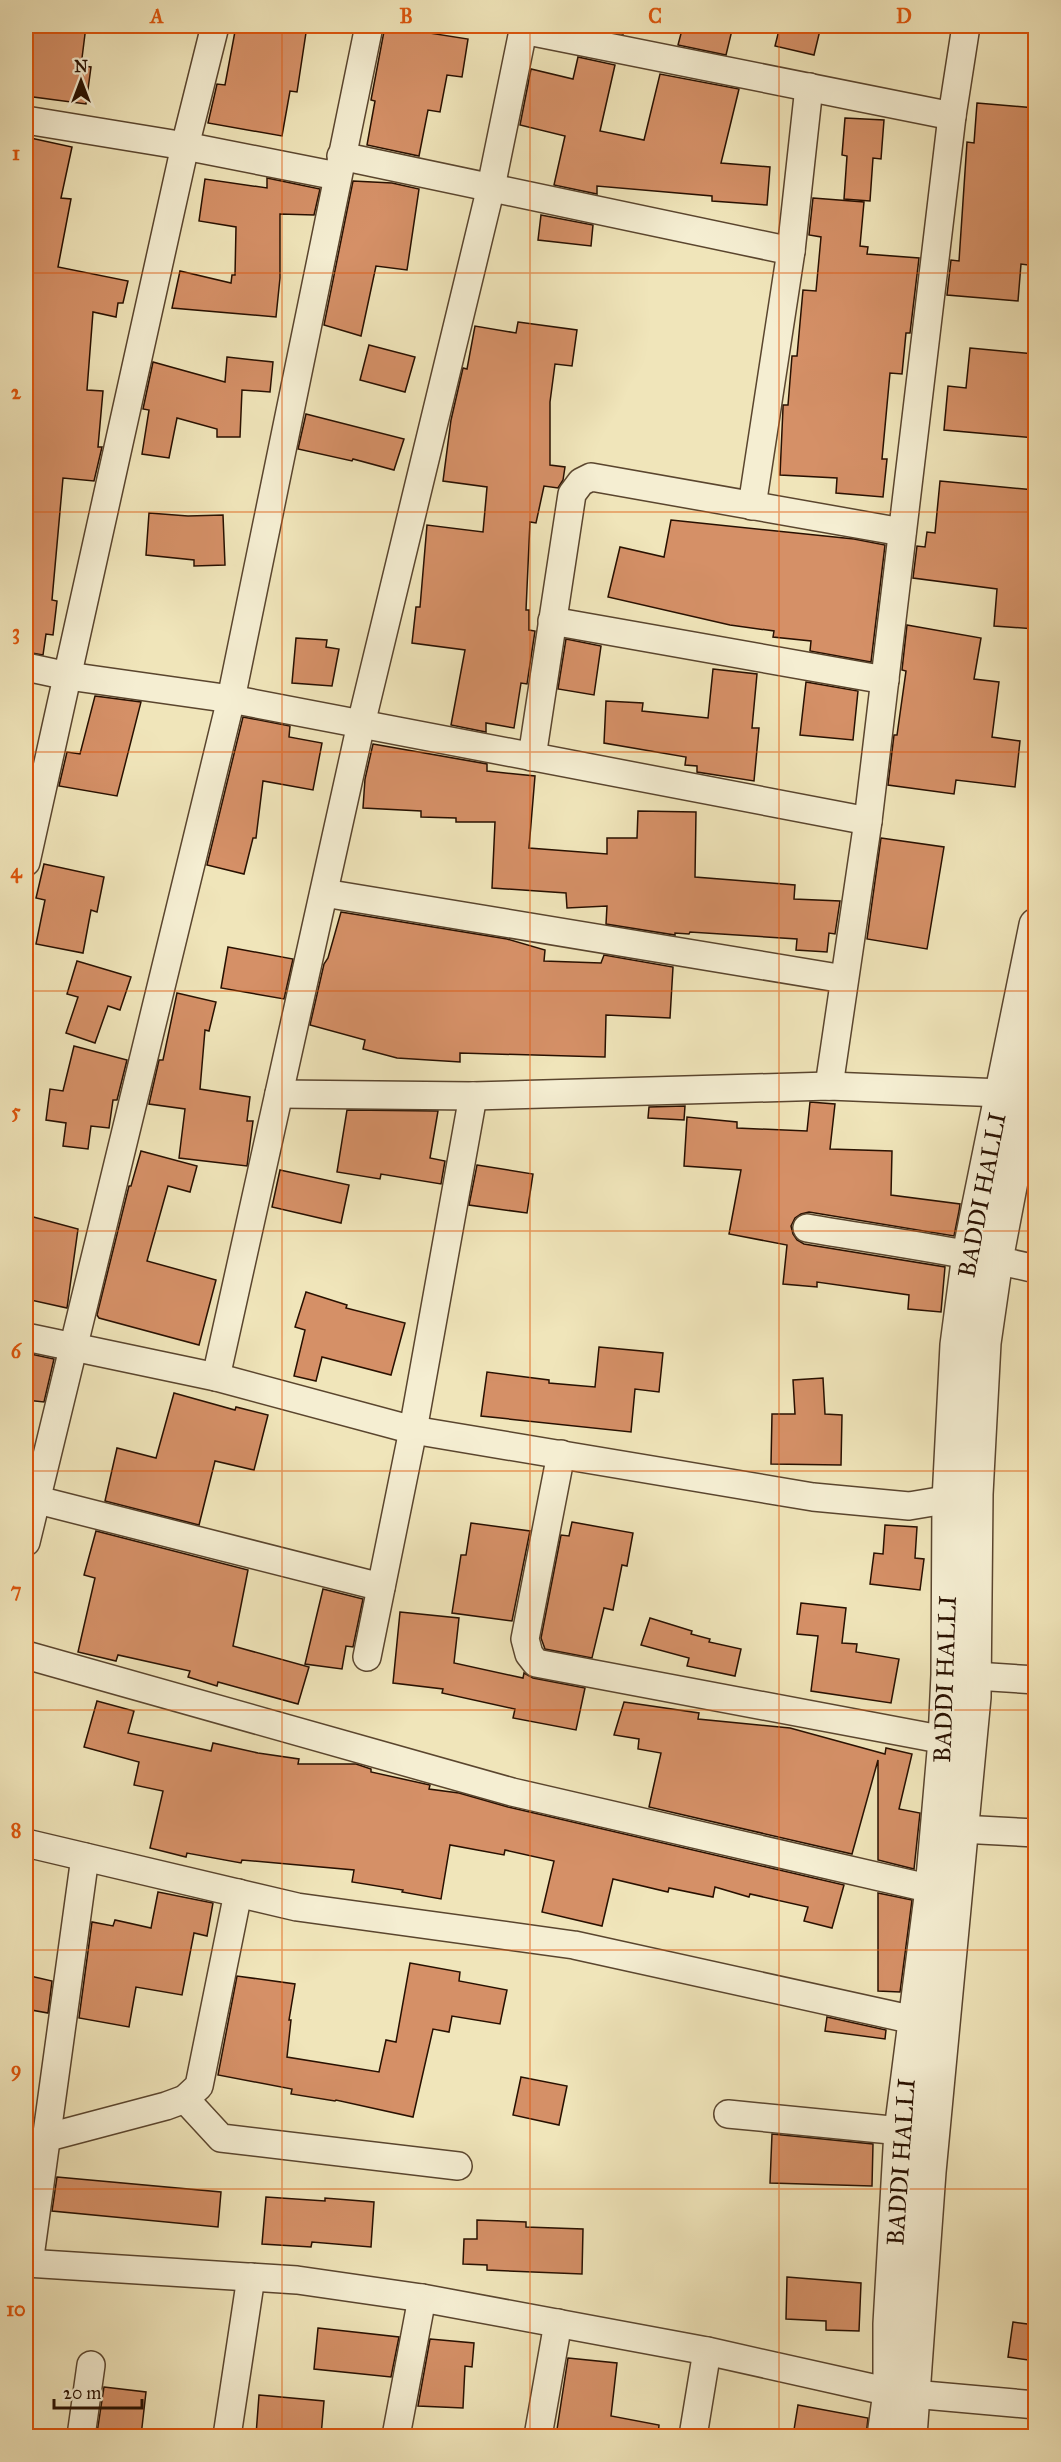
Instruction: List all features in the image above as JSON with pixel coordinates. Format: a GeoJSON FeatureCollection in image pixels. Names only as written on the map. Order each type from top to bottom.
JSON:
{"type":"FeatureCollection","features":[{"type":"Feature","properties":{"kind":"street"},"geometry":{"type":"LineString","coordinates":[[26,862],[185,146],[215,26]]}},
{"type":"Feature","properties":{"kind":"street"},"geometry":{"type":"LineString","coordinates":[[26,1542],[31,1498],[73,1347],[231,699],[369,26]]}},
{"type":"Feature","properties":{"kind":"street"},"geometry":{"type":"LineString","coordinates":[[829,1086],[868,821],[952,116],[966,26]]}},
{"type":"Feature","properties":{"kind":"street"},"geometry":{"type":"LineString","coordinates":[[216,1377],[361,724],[491,187],[524,28],[952,116]]}},
{"type":"Feature","properties":{"kind":"street"},"geometry":{"type":"LineString","coordinates":[[752,506],[791,251],[809,87]]}},
{"type":"Feature","properties":{"kind":"street"},"geometry":{"type":"LineString","coordinates":[[26,120],[185,146],[491,187],[791,251]]}},
{"type":"Feature","properties":{"kind":"street"},"geometry":{"type":"LineString","coordinates":[[532,757],[572,494],[581,482],[591,477],[902,532]]}},
{"type":"Feature","properties":{"kind":"street"},"geometry":{"type":"LineString","coordinates":[[552,621],[885,680]]}},
{"type":"Feature","properties":{"kind":"street"},"geometry":{"type":"LineString","coordinates":[[26,667],[231,699],[868,821]]}},
{"type":"Feature","properties":{"kind":"street"},"geometry":{"type":"LineString","coordinates":[[324,892],[844,979]]}},
{"type":"Feature","properties":{"kind":"street","name":"BADDI HALLI"},"geometry":{"type":"LineString","coordinates":[[884,2436],[901,2393],[890,2324],[901,2131],[932,1889],[950,1828],[945,1740],[962,1497],[957,1345],[983,1257],[1002,1093],[1035,926]]}},
{"type":"Feature","properties":{"kind":"street"},"geometry":{"type":"LineString","coordinates":[[983,1257],[1035,1050]]}},
{"type":"Feature","properties":{"kind":"street"},"geometry":{"type":"LineString","coordinates":[[279,1094],[473,1096],[829,1086],[1002,1093]]}},
{"type":"Feature","properties":{"kind":"street"},"geometry":{"type":"LineString","coordinates":[[367,1657],[413,1430],[473,1096]]}},
{"type":"Feature","properties":{"kind":"street"},"geometry":{"type":"LineString","coordinates":[[807,1228],[934,1251],[983,1257],[1035,1269]]}},
{"type":"Feature","properties":{"kind":"street"},"geometry":{"type":"LineString","coordinates":[[26,1337],[216,1377],[413,1430],[813,1497],[909,1506],[962,1497],[975,1676],[950,1828],[929,2172],[901,2393],[910,2436]]}},
{"type":"Feature","properties":{"kind":"street"},"geometry":{"type":"LineString","coordinates":[[561,1454],[525,1639],[529,1654],[536,1663],[945,1740]]}},
{"type":"Feature","properties":{"kind":"street"},"geometry":{"type":"LineString","coordinates":[[31,1498],[381,1587]]}},
{"type":"Feature","properties":{"kind":"street"},"geometry":{"type":"LineString","coordinates":[[26,1655],[512,1792],[932,1889]]}},
{"type":"Feature","properties":{"kind":"street"},"geometry":{"type":"LineString","coordinates":[[975,1676],[1035,1680]]}},
{"type":"Feature","properties":{"kind":"street"},"geometry":{"type":"LineString","coordinates":[[950,1828],[1035,1833]]}},
{"type":"Feature","properties":{"kind":"street"},"geometry":{"type":"LineString","coordinates":[[26,1843],[297,1906],[574,1945],[914,2020]]}},
{"type":"Feature","properties":{"kind":"street"},"geometry":{"type":"LineString","coordinates":[[84,1857],[27,2264],[297,2280],[422,2298],[558,2323],[707,2351],[901,2393],[1035,2405]]}},
{"type":"Feature","properties":{"kind":"street"},"geometry":{"type":"LineString","coordinates":[[45,2138],[166,2106],[185,2098],[199,2086],[238,1893]]}},
{"type":"Feature","properties":{"kind":"street"},"geometry":{"type":"LineString","coordinates":[[185,2098],[221,2138],[458,2166]]}},
{"type":"Feature","properties":{"kind":"street"},"geometry":{"type":"LineString","coordinates":[[728,2114],[901,2131]]}},
{"type":"Feature","properties":{"kind":"street"},"geometry":{"type":"LineString","coordinates":[[227,2436],[251,2277]]}},
{"type":"Feature","properties":{"kind":"street"},"geometry":{"type":"LineString","coordinates":[[396,2436],[422,2298]]}},
{"type":"Feature","properties":{"kind":"street"},"geometry":{"type":"LineString","coordinates":[[538,2436],[558,2323]]}},
{"type":"Feature","properties":{"kind":"street"},"geometry":{"type":"LineString","coordinates":[[693,2436],[707,2351]]}},
{"type":"Feature","properties":{"kind":"street"},"geometry":{"type":"LineString","coordinates":[[81,2436],[91,2365]]}},
{"type":"Feature","properties":{"kind":"building"},"geometry":{"type":"Polygon","coordinates":[[[34,26],[86,26],[81,66],[91,67],[86,104],[26,96],[26,58],[30,59],[34,26]]]}},
{"type":"Feature","properties":{"kind":"building"},"geometry":{"type":"Polygon","coordinates":[[[236,26],[307,26],[297,92],[290,91],[282,136],[208,123],[217,84],[225,85],[236,26]]]}},
{"type":"Feature","properties":{"kind":"building"},"geometry":{"type":"Polygon","coordinates":[[[385,26],[468,39],[462,77],[447,75],[440,112],[428,110],[419,156],[367,145],[375,101],[371,100],[385,26]]]}},
{"type":"Feature","properties":{"kind":"building"},"geometry":{"type":"Polygon","coordinates":[[[585,26],[625,26],[623,34],[585,26]]]}},
{"type":"Feature","properties":{"kind":"building"},"geometry":{"type":"Polygon","coordinates":[[[683,26],[733,26],[726,55],[678,45],[683,26]]]}},
{"type":"Feature","properties":{"kind":"building"},"geometry":{"type":"Polygon","coordinates":[[[780,26],[821,26],[814,55],[775,46],[780,26]]]}},
{"type":"Feature","properties":{"kind":"building"},"geometry":{"type":"Polygon","coordinates":[[[578,57],[615,65],[600,131],[644,140],[660,74],[739,89],[721,163],[770,167],[767,205],[712,201],[712,196],[597,186],[597,194],[554,185],[565,136],[520,125],[531,69],[573,79],[578,57]]]}},
{"type":"Feature","properties":{"kind":"building"},"geometry":{"type":"Polygon","coordinates":[[[977,103],[1035,108],[1028,265],[1021,264],[1018,301],[947,295],[951,260],[959,261],[967,142],[974,143],[977,103]]]}},
{"type":"Feature","properties":{"kind":"building"},"geometry":{"type":"Polygon","coordinates":[[[845,118],[884,120],[881,159],[873,158],[870,201],[844,199],[847,156],[842,155],[845,118]]]}},
{"type":"Feature","properties":{"kind":"building"},"geometry":{"type":"Polygon","coordinates":[[[26,137],[72,147],[61,198],[71,199],[58,267],[128,281],[123,303],[118,303],[116,317],[93,312],[87,390],[103,391],[98,447],[102,447],[94,481],[63,478],[52,600],[57,601],[53,635],[46,634],[43,655],[26,652],[26,391],[29,391],[33,338],[26,337],[26,137]]]}},
{"type":"Feature","properties":{"kind":"building"},"geometry":{"type":"Polygon","coordinates":[[[267,178],[320,189],[314,215],[280,214],[280,278],[276,317],[172,308],[180,271],[231,283],[232,275],[235,275],[236,227],[199,221],[205,179],[267,188],[267,178]]]}},
{"type":"Feature","properties":{"kind":"building"},"geometry":{"type":"Polygon","coordinates":[[[353,181],[392,183],[419,189],[407,270],[376,266],[361,336],[324,325],[353,181]]]}},
{"type":"Feature","properties":{"kind":"building"},"geometry":{"type":"Polygon","coordinates":[[[813,198],[864,202],[860,246],[868,247],[867,254],[919,258],[910,333],[906,333],[902,374],[890,373],[882,459],[887,459],[883,497],[836,493],[837,478],[780,475],[783,405],[788,405],[792,356],[797,356],[803,290],[816,291],[821,237],[809,235],[813,198]]]}},
{"type":"Feature","properties":{"kind":"building"},"geometry":{"type":"Polygon","coordinates":[[[541,215],[593,225],[591,246],[538,240],[541,215]]]}},
{"type":"Feature","properties":{"kind":"building"},"geometry":{"type":"Polygon","coordinates":[[[518,322],[577,330],[572,366],[555,364],[550,402],[550,465],[565,467],[563,480],[558,488],[544,486],[536,523],[530,522],[526,610],[529,610],[529,630],[535,631],[527,684],[521,683],[514,728],[486,723],[486,732],[451,725],[465,650],[412,643],[416,607],[420,607],[427,525],[483,532],[487,487],[443,481],[451,420],[463,368],[467,369],[475,326],[516,333],[518,322]]]}},
{"type":"Feature","properties":{"kind":"building"},"geometry":{"type":"Polygon","coordinates":[[[369,345],[415,357],[405,392],[360,380],[369,345]]]}},
{"type":"Feature","properties":{"kind":"building"},"geometry":{"type":"Polygon","coordinates":[[[970,348],[1035,354],[1035,438],[944,430],[948,386],[966,388],[970,348]]]}},
{"type":"Feature","properties":{"kind":"building"},"geometry":{"type":"Polygon","coordinates":[[[227,357],[273,362],[270,392],[242,390],[240,437],[217,437],[217,429],[177,418],[169,458],[142,454],[149,410],[143,409],[153,362],[225,382],[227,357]]]}},
{"type":"Feature","properties":{"kind":"building"},"geometry":{"type":"Polygon","coordinates":[[[306,414],[404,439],[394,470],[353,459],[352,461],[298,449],[306,414]]]}},
{"type":"Feature","properties":{"kind":"building"},"geometry":{"type":"Polygon","coordinates":[[[940,481],[1035,490],[1035,629],[994,626],[997,589],[913,578],[917,546],[925,547],[927,532],[935,533],[940,481]]]}},
{"type":"Feature","properties":{"kind":"building"},"geometry":{"type":"Polygon","coordinates":[[[149,513],[188,516],[223,515],[225,565],[194,566],[194,560],[146,555],[149,513]]]}},
{"type":"Feature","properties":{"kind":"building"},"geometry":{"type":"Polygon","coordinates":[[[671,520],[854,539],[885,545],[871,662],[810,651],[811,641],[773,637],[774,631],[730,625],[608,597],[620,547],[664,557],[671,520]]]}},
{"type":"Feature","properties":{"kind":"building"},"geometry":{"type":"Polygon","coordinates":[[[907,625],[981,638],[974,679],[999,682],[992,737],[1020,741],[1015,787],[956,780],[954,794],[888,785],[894,735],[897,735],[906,671],[902,670],[907,625]]]}},
{"type":"Feature","properties":{"kind":"building"},"geometry":{"type":"Polygon","coordinates":[[[296,638],[327,640],[326,647],[339,649],[332,686],[292,683],[296,638]]]}},
{"type":"Feature","properties":{"kind":"building"},"geometry":{"type":"Polygon","coordinates":[[[566,639],[601,646],[594,695],[558,689],[566,639]]]}},
{"type":"Feature","properties":{"kind":"building"},"geometry":{"type":"Polygon","coordinates":[[[713,669],[757,674],[752,728],[759,728],[754,781],[697,772],[697,766],[685,765],[686,757],[604,743],[606,701],[643,703],[642,711],[708,718],[713,669]]]}},
{"type":"Feature","properties":{"kind":"building"},"geometry":{"type":"Polygon","coordinates":[[[806,682],[858,691],[853,740],[800,735],[806,682]]]}},
{"type":"Feature","properties":{"kind":"building"},"geometry":{"type":"Polygon","coordinates":[[[95,696],[141,702],[117,796],[59,786],[67,752],[80,754],[95,696]]]}},
{"type":"Feature","properties":{"kind":"building"},"geometry":{"type":"Polygon","coordinates":[[[243,717],[290,726],[289,737],[322,743],[313,790],[263,781],[256,838],[253,838],[244,874],[207,865],[243,717]]]}},
{"type":"Feature","properties":{"kind":"building"},"geometry":{"type":"Polygon","coordinates":[[[373,744],[487,764],[487,771],[535,776],[529,848],[607,854],[607,838],[637,838],[638,811],[696,812],[695,877],[795,885],[794,899],[840,901],[835,934],[829,933],[827,952],[796,950],[797,939],[690,932],[689,934],[675,933],[675,935],[606,924],[607,906],[567,908],[566,893],[492,888],[495,822],[456,822],[456,818],[421,817],[421,811],[363,808],[365,779],[373,744]]]}},
{"type":"Feature","properties":{"kind":"building"},"geometry":{"type":"Polygon","coordinates":[[[881,838],[944,847],[927,949],[867,939],[881,838]]]}},
{"type":"Feature","properties":{"kind":"building"},"geometry":{"type":"Polygon","coordinates":[[[44,864],[104,877],[97,912],[91,910],[83,953],[36,944],[45,900],[36,898],[44,864]]]}},
{"type":"Feature","properties":{"kind":"building"},"geometry":{"type":"Polygon","coordinates":[[[341,912],[507,939],[545,950],[544,961],[601,963],[604,955],[673,967],[670,1018],[606,1015],[605,1057],[460,1053],[460,1062],[397,1058],[363,1049],[365,1040],[310,1025],[324,964],[328,958],[341,912]]]}},
{"type":"Feature","properties":{"kind":"building"},"geometry":{"type":"Polygon","coordinates":[[[228,947],[293,959],[284,999],[221,988],[228,947]]]}},
{"type":"Feature","properties":{"kind":"building"},"geometry":{"type":"Polygon","coordinates":[[[77,961],[131,977],[120,1010],[108,1006],[95,1043],[66,1033],[78,997],[67,994],[77,961]]]}},
{"type":"Feature","properties":{"kind":"building"},"geometry":{"type":"Polygon","coordinates":[[[177,993],[216,1002],[209,1031],[205,1030],[200,1089],[250,1097],[247,1121],[253,1121],[247,1166],[179,1158],[185,1109],[149,1104],[159,1060],[163,1060],[177,993]]]}},
{"type":"Feature","properties":{"kind":"building"},"geometry":{"type":"Polygon","coordinates":[[[74,1046],[127,1060],[117,1100],[113,1100],[109,1128],[91,1126],[88,1149],[63,1146],[66,1123],[46,1120],[50,1089],[63,1091],[74,1046]]]}},
{"type":"Feature","properties":{"kind":"building"},"geometry":{"type":"Polygon","coordinates":[[[810,1102],[835,1104],[830,1149],[892,1151],[891,1195],[960,1204],[954,1236],[809,1212],[795,1218],[791,1226],[793,1234],[804,1244],[945,1267],[941,1312],[908,1309],[909,1295],[817,1282],[817,1287],[783,1284],[787,1245],[729,1234],[741,1170],[684,1166],[687,1117],[737,1122],[737,1128],[807,1131],[810,1102]]]}},
{"type":"Feature","properties":{"kind":"building"},"geometry":{"type":"Polygon","coordinates":[[[685,1106],[684,1120],[648,1118],[649,1107],[685,1106]]]}},
{"type":"Feature","properties":{"kind":"building"},"geometry":{"type":"Polygon","coordinates":[[[347,1110],[438,1111],[430,1158],[445,1161],[441,1184],[381,1174],[380,1179],[337,1172],[347,1110]]]}},
{"type":"Feature","properties":{"kind":"building"},"geometry":{"type":"Polygon","coordinates":[[[141,1151],[197,1166],[190,1192],[168,1186],[147,1261],[216,1280],[199,1345],[99,1318],[97,1315],[129,1186],[131,1186],[141,1151]]]}},
{"type":"Feature","properties":{"kind":"building"},"geometry":{"type":"Polygon","coordinates":[[[477,1165],[533,1174],[527,1213],[469,1205],[477,1165]]]}},
{"type":"Feature","properties":{"kind":"building"},"geometry":{"type":"Polygon","coordinates":[[[280,1170],[349,1185],[341,1223],[272,1207],[280,1170]]]}},
{"type":"Feature","properties":{"kind":"building"},"geometry":{"type":"Polygon","coordinates":[[[26,1215],[78,1229],[67,1308],[26,1299],[26,1215]]]}},
{"type":"Feature","properties":{"kind":"building"},"geometry":{"type":"Polygon","coordinates":[[[306,1292],[347,1305],[346,1308],[405,1323],[391,1375],[322,1357],[316,1381],[294,1376],[305,1330],[295,1327],[306,1292]]]}},
{"type":"Feature","properties":{"kind":"building"},"geometry":{"type":"Polygon","coordinates":[[[599,1347],[663,1353],[659,1392],[635,1389],[631,1432],[481,1416],[487,1372],[549,1380],[549,1383],[595,1387],[599,1347]]]}},
{"type":"Feature","properties":{"kind":"building"},"geometry":{"type":"Polygon","coordinates":[[[26,1353],[54,1359],[44,1402],[26,1400],[26,1353]]]}},
{"type":"Feature","properties":{"kind":"building"},"geometry":{"type":"Polygon","coordinates":[[[823,1378],[825,1414],[842,1415],[841,1465],[771,1464],[772,1414],[795,1414],[793,1380],[823,1378]]]}},
{"type":"Feature","properties":{"kind":"building"},"geometry":{"type":"Polygon","coordinates":[[[174,1393],[235,1410],[236,1407],[268,1415],[254,1470],[215,1461],[199,1525],[105,1501],[117,1448],[156,1458],[174,1393]]]}},
{"type":"Feature","properties":{"kind":"building"},"geometry":{"type":"Polygon","coordinates":[[[572,1522],[633,1533],[627,1566],[622,1565],[613,1610],[604,1608],[592,1658],[545,1649],[541,1638],[561,1535],[569,1536],[572,1522]]]}},
{"type":"Feature","properties":{"kind":"building"},"geometry":{"type":"Polygon","coordinates":[[[471,1523],[530,1531],[512,1621],[452,1613],[461,1555],[466,1555],[471,1523]]]}},
{"type":"Feature","properties":{"kind":"building"},"geometry":{"type":"Polygon","coordinates":[[[885,1525],[917,1527],[915,1558],[924,1559],[920,1590],[870,1584],[874,1553],[883,1554],[885,1525]]]}},
{"type":"Feature","properties":{"kind":"building"},"geometry":{"type":"Polygon","coordinates":[[[96,1531],[248,1570],[233,1646],[309,1667],[298,1704],[218,1682],[217,1686],[188,1677],[190,1671],[118,1655],[116,1661],[78,1652],[95,1578],[84,1575],[96,1531]]]}},
{"type":"Feature","properties":{"kind":"building"},"geometry":{"type":"Polygon","coordinates":[[[323,1589],[363,1599],[353,1647],[346,1646],[342,1669],[305,1664],[323,1589]]]}},
{"type":"Feature","properties":{"kind":"building"},"geometry":{"type":"Polygon","coordinates":[[[801,1603],[846,1608],[842,1643],[857,1644],[856,1652],[899,1659],[891,1703],[811,1691],[818,1636],[797,1634],[801,1603]]]}},
{"type":"Feature","properties":{"kind":"building"},"geometry":{"type":"Polygon","coordinates":[[[400,1612],[459,1618],[454,1663],[523,1678],[524,1673],[533,1678],[585,1688],[576,1730],[513,1718],[515,1709],[442,1693],[443,1689],[393,1683],[400,1612]]]}},
{"type":"Feature","properties":{"kind":"building"},"geometry":{"type":"Polygon","coordinates":[[[650,1618],[692,1631],[691,1634],[710,1639],[709,1642],[741,1649],[735,1676],[687,1666],[689,1658],[641,1645],[650,1618]]]}},
{"type":"Feature","properties":{"kind":"building"},"geometry":{"type":"Polygon","coordinates":[[[97,1701],[134,1711],[128,1733],[211,1751],[213,1743],[299,1759],[298,1764],[356,1764],[371,1769],[371,1772],[430,1785],[429,1789],[459,1793],[508,1807],[844,1885],[832,1928],[804,1921],[808,1907],[750,1894],[749,1897],[715,1887],[713,1897],[669,1888],[668,1892],[613,1879],[602,1926],[542,1912],[554,1861],[505,1850],[504,1855],[450,1845],[441,1899],[352,1882],[354,1870],[242,1860],[241,1863],[187,1853],[186,1857],[150,1848],[163,1791],[134,1785],[139,1762],[84,1747],[97,1701]]]}},
{"type":"Feature","properties":{"kind":"building"},"geometry":{"type":"Polygon","coordinates":[[[624,1702],[699,1713],[698,1719],[790,1728],[885,1754],[886,1748],[912,1754],[899,1809],[920,1813],[914,1869],[878,1860],[878,1760],[852,1854],[649,1807],[661,1753],[638,1749],[639,1739],[614,1735],[624,1702]]]}},
{"type":"Feature","properties":{"kind":"building"},"geometry":{"type":"Polygon","coordinates":[[[158,1892],[213,1903],[207,1936],[194,1933],[182,1995],[136,1987],[129,2027],[79,2018],[92,1922],[113,1926],[115,1920],[151,1928],[158,1892]]]}},
{"type":"Feature","properties":{"kind":"building"},"geometry":{"type":"Polygon","coordinates":[[[878,1893],[912,1900],[900,1992],[878,1991],[878,1893]]]}},
{"type":"Feature","properties":{"kind":"building"},"geometry":{"type":"Polygon","coordinates":[[[410,1963],[460,1972],[459,1981],[507,1990],[500,2024],[452,2016],[449,2032],[433,2029],[413,2117],[336,2100],[291,2094],[292,2089],[218,2075],[237,1976],[295,1984],[289,2020],[291,2020],[287,2057],[379,2072],[386,2040],[396,2042],[410,1963]]]}},
{"type":"Feature","properties":{"kind":"building"},"geometry":{"type":"Polygon","coordinates":[[[26,1975],[52,1981],[48,2013],[26,2009],[26,1975]]]}},
{"type":"Feature","properties":{"kind":"building"},"geometry":{"type":"Polygon","coordinates":[[[827,2017],[886,2030],[885,2039],[825,2031],[827,2017]]]}},
{"type":"Feature","properties":{"kind":"building"},"geometry":{"type":"Polygon","coordinates":[[[521,2077],[567,2086],[559,2125],[513,2115],[521,2077]]]}},
{"type":"Feature","properties":{"kind":"building"},"geometry":{"type":"Polygon","coordinates":[[[772,2134],[873,2144],[872,2186],[770,2183],[772,2134]]]}},
{"type":"Feature","properties":{"kind":"building"},"geometry":{"type":"Polygon","coordinates":[[[57,2177],[221,2192],[218,2227],[52,2211],[57,2177]]]}},
{"type":"Feature","properties":{"kind":"building"},"geometry":{"type":"Polygon","coordinates":[[[266,2197],[374,2202],[371,2247],[312,2242],[311,2247],[262,2244],[266,2197]]]}},
{"type":"Feature","properties":{"kind":"building"},"geometry":{"type":"Polygon","coordinates":[[[477,2220],[526,2222],[526,2227],[583,2229],[582,2274],[487,2270],[487,2265],[463,2264],[464,2239],[477,2239],[477,2220]]]}},
{"type":"Feature","properties":{"kind":"building"},"geometry":{"type":"Polygon","coordinates":[[[787,2277],[861,2283],[859,2331],[826,2330],[826,2321],[786,2319],[787,2277]]]}},
{"type":"Feature","properties":{"kind":"building"},"geometry":{"type":"Polygon","coordinates":[[[1013,2322],[1035,2325],[1035,2361],[1008,2357],[1013,2322]]]}},
{"type":"Feature","properties":{"kind":"building"},"geometry":{"type":"Polygon","coordinates":[[[318,2328],[399,2337],[391,2377],[314,2369],[318,2328]]]}},
{"type":"Feature","properties":{"kind":"building"},"geometry":{"type":"Polygon","coordinates":[[[430,2339],[474,2343],[472,2367],[465,2366],[463,2408],[418,2406],[430,2339]]]}},
{"type":"Feature","properties":{"kind":"building"},"geometry":{"type":"Polygon","coordinates":[[[568,2358],[617,2363],[611,2416],[659,2425],[658,2436],[556,2436],[568,2358]]]}},
{"type":"Feature","properties":{"kind":"building"},"geometry":{"type":"Polygon","coordinates":[[[104,2387],[146,2392],[141,2436],[97,2433],[104,2387]]]}},
{"type":"Feature","properties":{"kind":"building"},"geometry":{"type":"Polygon","coordinates":[[[259,2395],[324,2401],[321,2436],[256,2435],[259,2395]]]}},
{"type":"Feature","properties":{"kind":"building"},"geometry":{"type":"Polygon","coordinates":[[[798,2405],[868,2418],[866,2436],[793,2436],[798,2405]]]}}]}
